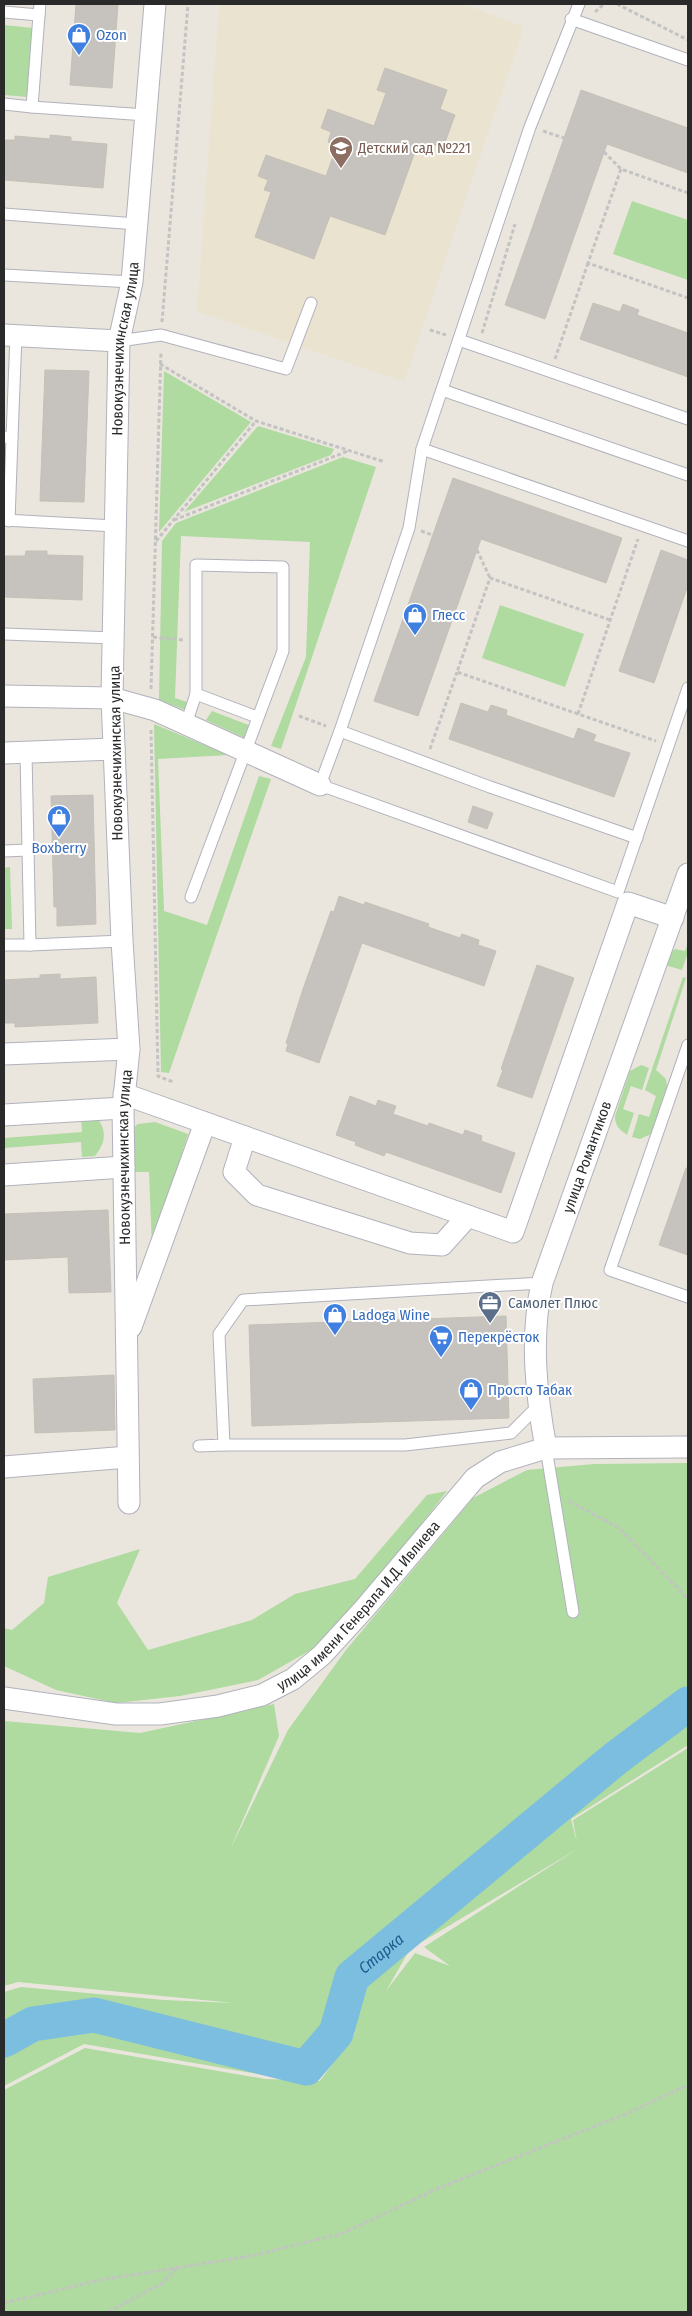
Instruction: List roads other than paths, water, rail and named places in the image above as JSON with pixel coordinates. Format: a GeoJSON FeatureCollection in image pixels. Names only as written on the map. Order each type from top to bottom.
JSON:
{"type":"FeatureCollection","features":[{"type":"Feature","properties":{"kind":"street","name":"Новокузнечихинская улица"},"geometry":{"type":"LineString","coordinates":[[129,1504],[123,1101],[129,1049],[122,941],[112,698],[119,341],[132,282],[155,4]]}},
{"type":"Feature","properties":{"kind":"street"},"geometry":{"type":"LineString","coordinates":[[10,335],[119,341]]}},
{"type":"Feature","properties":{"kind":"street"},"geometry":{"type":"LineString","coordinates":[[4,696],[112,698],[151,710],[186,724],[320,785]]}},
{"type":"Feature","properties":{"kind":"street"},"geometry":{"type":"LineString","coordinates":[[4,753],[114,749]]}},
{"type":"Feature","properties":{"kind":"street","name":"улица Романтиков"},"geometry":{"type":"LineString","coordinates":[[546,1448],[538,1406],[534,1328],[542,1283],[673,918],[684,899],[688,874]]}},
{"type":"Feature","properties":{"kind":"street"},"geometry":{"type":"LineString","coordinates":[[4,1115],[123,1101],[205,1123],[513,1232],[628,903],[673,918]]}},
{"type":"Feature","properties":{"kind":"street"},"geometry":{"type":"LineString","coordinates":[[4,1054],[129,1049]]}},
{"type":"Feature","properties":{"kind":"street"},"geometry":{"type":"LineString","coordinates":[[127,1339],[205,1123]]}},
{"type":"Feature","properties":{"kind":"street"},"geometry":{"type":"LineString","coordinates":[[244,1137],[234,1172],[257,1196],[410,1243],[442,1245],[468,1216]]}},
{"type":"Feature","properties":{"kind":"street"},"geometry":{"type":"LineString","coordinates":[[4,1175],[124,1167]]}},
{"type":"Feature","properties":{"kind":"street","name":"улица имени Генерала И.Д. Ивлиева"},"geometry":{"type":"LineString","coordinates":[[4,1698],[116,1714],[160,1714],[218,1706],[262,1695],[293,1679],[322,1655],[365,1608],[475,1478],[500,1462],[546,1448],[688,1447]]}},
{"type":"Feature","properties":{"kind":"street"},"geometry":{"type":"LineString","coordinates":[[4,1467],[128,1456]]}},
{"type":"Feature","properties":{"kind":"lane"},"geometry":{"type":"LineString","coordinates":[[578,4],[530,127],[422,449],[408,528],[320,785],[618,892],[688,688]]}},
{"type":"Feature","properties":{"kind":"lane"},"geometry":{"type":"LineString","coordinates":[[4,12],[40,9],[32,107]]}},
{"type":"Feature","properties":{"kind":"lane"},"geometry":{"type":"LineString","coordinates":[[571,19],[688,60]]}},
{"type":"Feature","properties":{"kind":"lane"},"geometry":{"type":"LineString","coordinates":[[4,104],[146,115]]}},
{"type":"Feature","properties":{"kind":"lane"},"geometry":{"type":"LineString","coordinates":[[4,214],[137,224]]}},
{"type":"Feature","properties":{"kind":"lane"},"geometry":{"type":"LineString","coordinates":[[4,274],[132,282]]}},
{"type":"Feature","properties":{"kind":"lane"},"geometry":{"type":"LineString","coordinates":[[119,341],[161,335],[286,369],[311,303]]}},
{"type":"Feature","properties":{"kind":"lane"},"geometry":{"type":"LineString","coordinates":[[10,335],[6,521],[115,526]]}},
{"type":"Feature","properties":{"kind":"lane"},"geometry":{"type":"LineString","coordinates":[[459,340],[688,419]]}},
{"type":"Feature","properties":{"kind":"lane"},"geometry":{"type":"LineString","coordinates":[[442,390],[688,475]]}},
{"type":"Feature","properties":{"kind":"lane"},"geometry":{"type":"LineString","coordinates":[[422,449],[688,541]]}},
{"type":"Feature","properties":{"kind":"lane"},"geometry":{"type":"LineString","coordinates":[[186,724],[196,694],[196,565],[283,568],[282,651],[191,898]]}},
{"type":"Feature","properties":{"kind":"lane"},"geometry":{"type":"LineString","coordinates":[[4,634],[114,638]]}},
{"type":"Feature","properties":{"kind":"lane"},"geometry":{"type":"LineString","coordinates":[[196,694],[257,717]]}},
{"type":"Feature","properties":{"kind":"lane"},"geometry":{"type":"LineString","coordinates":[[340,731],[637,838]]}},
{"type":"Feature","properties":{"kind":"lane"},"geometry":{"type":"LineString","coordinates":[[26,752],[30,945]]}},
{"type":"Feature","properties":{"kind":"lane"},"geometry":{"type":"LineString","coordinates":[[4,851],[28,850]]}},
{"type":"Feature","properties":{"kind":"lane"},"geometry":{"type":"LineString","coordinates":[[4,945],[122,941]]}},
{"type":"Feature","properties":{"kind":"lane"},"geometry":{"type":"LineString","coordinates":[[688,1045],[610,1270],[688,1297]]}},
{"type":"Feature","properties":{"kind":"lane"},"geometry":{"type":"LineString","coordinates":[[224,1445],[220,1334],[243,1300],[542,1283]]}},
{"type":"Feature","properties":{"kind":"lane"},"geometry":{"type":"LineString","coordinates":[[199,1446],[405,1445],[511,1433],[538,1406]]}},
{"type":"Feature","properties":{"kind":"lane"},"geometry":{"type":"LineString","coordinates":[[546,1448],[573,1612]]}},
{"type":"Feature","properties":{"kind":"waterway","name":"Старка"},"geometry":{"type":"LineString","coordinates":[[4,2040],[33,2024],[94,2015],[306,2068],[336,2033],[352,1977],[616,1758],[688,1704]]}},
{"type":"Feature","properties":{"kind":"place","name":"Ozon"},"geometry":{"type":"Point","coordinates":[79,56]}},
{"type":"Feature","properties":{"kind":"place","name":"Детский сад №221"},"geometry":{"type":"Point","coordinates":[341,169]}},
{"type":"Feature","properties":{"kind":"place","name":"Глесс"},"geometry":{"type":"Point","coordinates":[415,636]}},
{"type":"Feature","properties":{"kind":"place","name":"Boxberry"},"geometry":{"type":"Point","coordinates":[59,838]}},
{"type":"Feature","properties":{"kind":"place","name":"Самолет Плюс"},"geometry":{"type":"Point","coordinates":[490,1324]}},
{"type":"Feature","properties":{"kind":"place","name":"Ladoga Wine"},"geometry":{"type":"Point","coordinates":[335,1336]}},
{"type":"Feature","properties":{"kind":"place","name":"Перекрёсток"},"geometry":{"type":"Point","coordinates":[441,1358]}},
{"type":"Feature","properties":{"kind":"place","name":"Просто Табак"},"geometry":{"type":"Point","coordinates":[471,1411]}}]}
